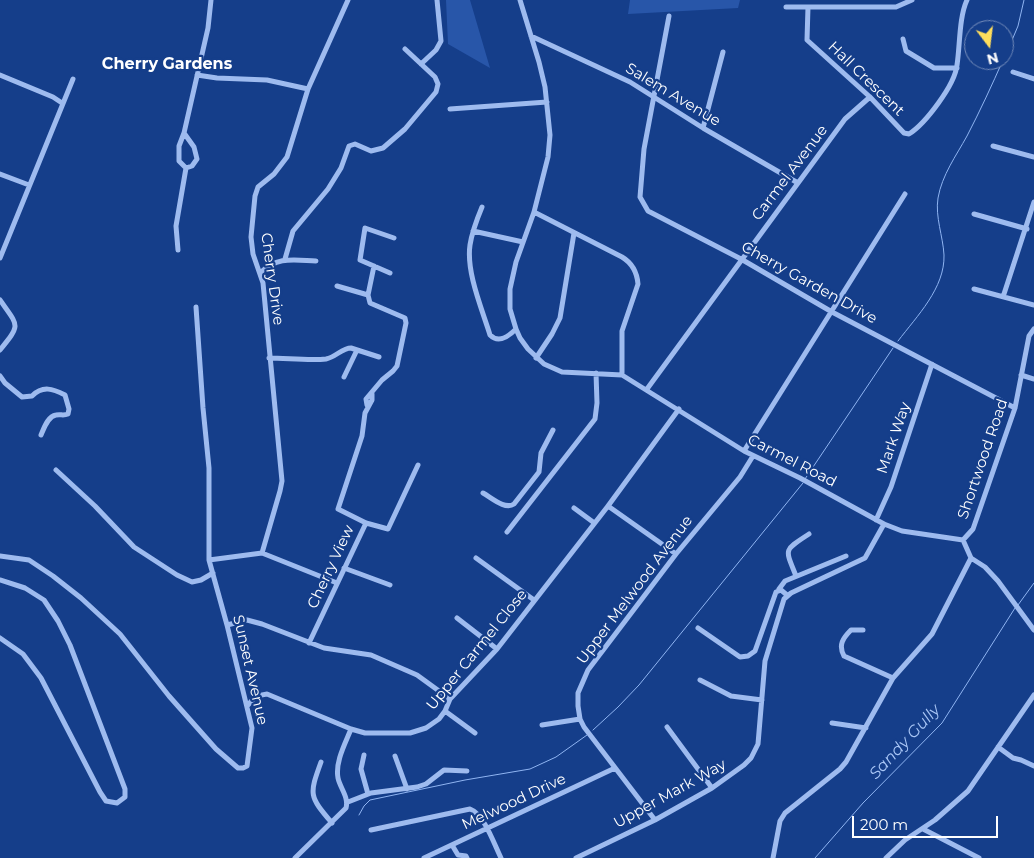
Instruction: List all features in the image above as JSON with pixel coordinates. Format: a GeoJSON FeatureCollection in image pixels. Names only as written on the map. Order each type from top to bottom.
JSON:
{"type":"FeatureCollection","features":[{"type":"Feature","properties":{"kind":"street"},"geometry":{"type":"LineString","coordinates":[[186,168],[181,165],[178,156],[179,146],[184,133],[208,28],[211,0]]}},
{"type":"Feature","properties":{"kind":"street","name":"Cherry Drive"},"geometry":{"type":"LineString","coordinates":[[262,553],[282,481],[263,283],[253,254],[251,237],[255,196],[258,187],[278,170],[287,157],[308,89],[348,0]]}},
{"type":"Feature","properties":{"kind":"street"},"geometry":{"type":"LineString","coordinates":[[421,64],[436,50],[441,41],[437,0]]}},
{"type":"Feature","properties":{"kind":"street"},"geometry":{"type":"LineString","coordinates":[[520,0],[539,62],[547,102],[550,135],[548,157],[534,212],[516,262],[509,298],[516,329],[520,338],[536,358],[562,372],[622,375],[622,331],[638,284],[638,277],[630,262],[534,212]]}},
{"type":"Feature","properties":{"kind":"street"},"geometry":{"type":"LineString","coordinates":[[798,0],[798,7]]}},
{"type":"Feature","properties":{"kind":"street"},"geometry":{"type":"LineString","coordinates":[[882,0],[882,7]]}},
{"type":"Feature","properties":{"kind":"street"},"geometry":{"type":"LineString","coordinates":[[786,8],[896,7],[912,0]]}},
{"type":"Feature","properties":{"kind":"street","name":"Hall Crescent"},"geometry":{"type":"LineString","coordinates":[[808,7],[807,40],[870,97],[904,134],[909,134],[945,92],[957,68],[967,0]]}},
{"type":"Feature","properties":{"kind":"street","name":"Cherry Garden Drive"},"geometry":{"type":"LineString","coordinates":[[669,16],[644,149],[640,197],[648,211],[741,259],[832,312],[1015,408]]}},
{"type":"Feature","properties":{"kind":"street","name":"Salem Avenue"},"geometry":{"type":"LineString","coordinates":[[531,36],[630,82],[703,128],[798,183]]}},
{"type":"Feature","properties":{"kind":"street"},"geometry":{"type":"LineString","coordinates":[[902,39],[906,50],[934,68],[957,68]]}},
{"type":"Feature","properties":{"kind":"street"},"geometry":{"type":"LineString","coordinates":[[285,259],[293,231],[328,189],[341,168],[349,146],[355,144],[371,151],[382,148],[405,129],[436,92],[437,80],[405,49]]}},
{"type":"Feature","properties":{"kind":"street"},"geometry":{"type":"LineString","coordinates":[[703,128],[723,52]]}},
{"type":"Feature","properties":{"kind":"street"},"geometry":{"type":"LineString","coordinates":[[1013,72],[1034,79]]}},
{"type":"Feature","properties":{"kind":"street"},"geometry":{"type":"LineString","coordinates":[[0,75],[54,96],[62,103]]}},
{"type":"Feature","properties":{"kind":"street"},"geometry":{"type":"LineString","coordinates":[[197,75],[217,78],[267,80],[308,89]]}},
{"type":"Feature","properties":{"kind":"street"},"geometry":{"type":"LineString","coordinates":[[0,258],[73,79]]}},
{"type":"Feature","properties":{"kind":"street","name":"Carmel Avenue"},"geometry":{"type":"LineString","coordinates":[[647,389],[845,119],[870,97]]}},
{"type":"Feature","properties":{"kind":"street"},"geometry":{"type":"LineString","coordinates":[[450,109],[547,102]]}},
{"type":"Feature","properties":{"kind":"street"},"geometry":{"type":"LineString","coordinates":[[184,133],[194,147],[197,159],[192,166],[186,168]]}},
{"type":"Feature","properties":{"kind":"street"},"geometry":{"type":"LineString","coordinates":[[993,146],[1034,158]]}},
{"type":"Feature","properties":{"kind":"street"},"geometry":{"type":"LineString","coordinates":[[178,250],[176,226],[186,168]]}},
{"type":"Feature","properties":{"kind":"street"},"geometry":{"type":"LineString","coordinates":[[0,174],[29,185]]}},
{"type":"Feature","properties":{"kind":"street"},"geometry":{"type":"LineString","coordinates":[[744,451],[905,194]]}},
{"type":"Feature","properties":{"kind":"street"},"geometry":{"type":"LineString","coordinates":[[1003,297],[1034,202]]}},
{"type":"Feature","properties":{"kind":"street"},"geometry":{"type":"LineString","coordinates":[[482,207],[473,231],[469,258],[472,272],[490,335],[498,339],[510,335],[516,329]]}},
{"type":"Feature","properties":{"kind":"street"},"geometry":{"type":"LineString","coordinates":[[974,214],[1026,229]]}},
{"type":"Feature","properties":{"kind":"street"},"geometry":{"type":"LineString","coordinates":[[390,273],[360,260],[366,228],[394,238]]}},
{"type":"Feature","properties":{"kind":"street"},"geometry":{"type":"LineString","coordinates":[[473,231],[523,242]]}},
{"type":"Feature","properties":{"kind":"street"},"geometry":{"type":"LineString","coordinates":[[536,358],[560,318],[574,233]]}},
{"type":"Feature","properties":{"kind":"street"},"geometry":{"type":"LineString","coordinates":[[260,273],[270,264],[285,259],[316,261]]}},
{"type":"Feature","properties":{"kind":"street"},"geometry":{"type":"LineString","coordinates":[[366,523],[339,510],[338,507],[362,436],[364,412],[372,400],[372,394],[382,380],[394,371],[397,366],[406,320],[403,317],[372,305],[368,295],[374,266]]}},
{"type":"Feature","properties":{"kind":"street"},"geometry":{"type":"LineString","coordinates":[[337,286],[368,295]]}},
{"type":"Feature","properties":{"kind":"street"},"geometry":{"type":"LineString","coordinates":[[974,289],[1034,305]]}},
{"type":"Feature","properties":{"kind":"street"},"geometry":{"type":"LineString","coordinates":[[0,300],[15,320],[16,325],[12,335],[0,350]]}},
{"type":"Feature","properties":{"kind":"street","name":"Sunset Avenue"},"geometry":{"type":"LineString","coordinates":[[0,556],[30,560],[81,598],[120,634],[169,696],[216,749],[238,768],[246,766],[253,732],[248,704],[209,560],[209,468],[202,408],[196,307]]}},
{"type":"Feature","properties":{"kind":"street","name":"Shortwood Road"},"geometry":{"type":"LineString","coordinates":[[1034,329],[1029,336],[1015,408],[974,529],[963,540],[971,558],[985,567],[998,581],[1034,630]]}},
{"type":"Feature","properties":{"kind":"street"},"geometry":{"type":"LineString","coordinates":[[269,358],[326,359],[348,348],[378,357]]}},
{"type":"Feature","properties":{"kind":"street"},"geometry":{"type":"LineString","coordinates":[[344,377],[357,350]]}},
{"type":"Feature","properties":{"kind":"street","name":"Mark Way"},"geometry":{"type":"LineString","coordinates":[[876,520],[890,486],[932,364]]}},
{"type":"Feature","properties":{"kind":"street"},"geometry":{"type":"LineString","coordinates":[[508,532],[595,418],[597,403],[596,373]]}},
{"type":"Feature","properties":{"kind":"street","name":"Carmel Road"},"geometry":{"type":"LineString","coordinates":[[622,375],[752,456],[800,478],[884,524],[902,531],[963,540]]}},
{"type":"Feature","properties":{"kind":"street"},"geometry":{"type":"LineString","coordinates":[[1021,375],[1034,379]]}},
{"type":"Feature","properties":{"kind":"street"},"geometry":{"type":"LineString","coordinates":[[0,376],[4,383],[22,397],[32,396],[36,391],[44,388],[52,388],[65,395],[69,409],[68,414],[64,416],[53,415],[41,435]]}},
{"type":"Feature","properties":{"kind":"street","name":"Upper Carmel Close"},"geometry":{"type":"LineString","coordinates":[[248,704],[257,696],[267,694],[365,733],[410,733],[426,728],[439,719],[446,711],[450,699],[496,649],[593,522],[608,506],[679,410]]}},
{"type":"Feature","properties":{"kind":"street"},"geometry":{"type":"LineString","coordinates":[[483,493],[509,507],[514,504],[539,472],[541,452],[553,430]]}},
{"type":"Feature","properties":{"kind":"street","name":"Upper Melwood Avenue"},"geometry":{"type":"LineString","coordinates":[[655,820],[584,727],[580,719],[578,693],[588,670],[676,554],[740,477],[752,456]]}},
{"type":"Feature","properties":{"kind":"street","name":"Cherry View"},"geometry":{"type":"LineString","coordinates":[[309,643],[366,523],[388,529],[418,464]]}},
{"type":"Feature","properties":{"kind":"street"},"geometry":{"type":"LineString","coordinates":[[56,470],[95,506],[134,547],[176,576],[192,582],[213,574]]}},
{"type":"Feature","properties":{"kind":"street"},"geometry":{"type":"LineString","coordinates":[[525,491],[534,498]]}},
{"type":"Feature","properties":{"kind":"street"},"geometry":{"type":"LineString","coordinates":[[608,506],[676,554]]}},
{"type":"Feature","properties":{"kind":"street"},"geometry":{"type":"LineString","coordinates":[[574,508],[593,522]]}},
{"type":"Feature","properties":{"kind":"street"},"geometry":{"type":"LineString","coordinates":[[779,590],[782,590],[787,595],[865,558],[884,524]]}},
{"type":"Feature","properties":{"kind":"street"},"geometry":{"type":"LineString","coordinates":[[796,576],[787,550],[809,534]]}},
{"type":"Feature","properties":{"kind":"street"},"geometry":{"type":"LineString","coordinates":[[209,560],[262,553],[337,583]]}},
{"type":"Feature","properties":{"kind":"street"},"geometry":{"type":"LineString","coordinates":[[698,628],[740,657],[748,656],[755,651],[776,592],[782,583],[846,556]]}},
{"type":"Feature","properties":{"kind":"street"},"geometry":{"type":"LineString","coordinates":[[476,558],[534,600]]}},
{"type":"Feature","properties":{"kind":"street"},"geometry":{"type":"LineString","coordinates":[[773,858],[780,820],[785,813],[840,769],[851,756],[892,678],[932,634],[971,558]]}},
{"type":"Feature","properties":{"kind":"street"},"geometry":{"type":"LineString","coordinates":[[344,568],[390,585]]}},
{"type":"Feature","properties":{"kind":"street"},"geometry":{"type":"LineString","coordinates":[[0,580],[25,588],[44,600],[58,621],[70,645],[125,789],[125,797],[121,801],[116,804],[106,801],[42,678],[23,654],[0,638]]}},
{"type":"Feature","properties":{"kind":"street","name":"Upper Mark Way"},"geometry":{"type":"LineString","coordinates":[[576,858],[655,820],[712,788],[744,765],[758,744],[765,662],[782,603],[787,595]]}},
{"type":"Feature","properties":{"kind":"street"},"geometry":{"type":"LineString","coordinates":[[457,618],[496,649]]}},
{"type":"Feature","properties":{"kind":"street"},"geometry":{"type":"LineString","coordinates":[[227,625],[247,620],[324,648],[371,654],[418,675],[450,699]]}},
{"type":"Feature","properties":{"kind":"street"},"geometry":{"type":"LineString","coordinates":[[863,630],[851,630],[842,643],[842,653],[844,656],[892,678]]}},
{"type":"Feature","properties":{"kind":"street"},"geometry":{"type":"LineString","coordinates":[[700,680],[730,696],[762,700]]}},
{"type":"Feature","properties":{"kind":"street"},"geometry":{"type":"LineString","coordinates":[[886,858],[905,840],[954,804],[968,791],[1034,694]]}},
{"type":"Feature","properties":{"kind":"street"},"geometry":{"type":"LineString","coordinates":[[446,711],[475,733]]}},
{"type":"Feature","properties":{"kind":"street"},"geometry":{"type":"LineString","coordinates":[[542,725],[580,719]]}},
{"type":"Feature","properties":{"kind":"street"},"geometry":{"type":"LineString","coordinates":[[832,723],[866,728]]}},
{"type":"Feature","properties":{"kind":"street"},"geometry":{"type":"LineString","coordinates":[[667,727],[712,788]]}},
{"type":"Feature","properties":{"kind":"street"},"geometry":{"type":"LineString","coordinates":[[295,858],[344,812],[348,802],[338,779],[338,770],[351,729]]}},
{"type":"Feature","properties":{"kind":"street"},"geometry":{"type":"LineString","coordinates":[[998,747],[1012,758],[1034,766]]}},
{"type":"Feature","properties":{"kind":"street"},"geometry":{"type":"LineString","coordinates":[[364,754],[361,769],[368,794]]}},
{"type":"Feature","properties":{"kind":"street"},"geometry":{"type":"LineString","coordinates":[[395,756],[407,788]]}},
{"type":"Feature","properties":{"kind":"street"},"geometry":{"type":"LineString","coordinates":[[321,762],[312,794],[315,803],[332,823]]}},
{"type":"Feature","properties":{"kind":"street","name":"Melwood Drive"},"geometry":{"type":"LineString","coordinates":[[424,858],[615,768]]}},
{"type":"Feature","properties":{"kind":"street"},"geometry":{"type":"LineString","coordinates":[[348,802],[368,794],[422,786],[444,770],[467,771]]}},
{"type":"Feature","properties":{"kind":"street"},"geometry":{"type":"LineString","coordinates":[[371,830],[470,809],[478,814],[501,858]]}},
{"type":"Feature","properties":{"kind":"street"},"geometry":{"type":"LineString","coordinates":[[923,828],[979,858]]}},
{"type":"Feature","properties":{"kind":"street"},"geometry":{"type":"LineString","coordinates":[[452,845],[458,854],[464,855],[467,858]]}},
{"type":"Feature","properties":{"kind":"shaded area"},"geometry":{"type":"Polygon","coordinates":[[[446,0],[470,0],[490,68],[448,44],[446,0]]]}},
{"type":"Feature","properties":{"kind":"shaded area"},"geometry":{"type":"Polygon","coordinates":[[[630,0],[740,0],[738,8],[628,14],[630,0]]]}},
{"type":"Feature","properties":{"kind":"waterway"},"geometry":{"type":"LineString","coordinates":[[1014,35],[1024,0]]}},
{"type":"Feature","properties":{"kind":"waterway"},"geometry":{"type":"LineString","coordinates":[[898,341],[929,301],[940,279],[944,255],[937,205],[940,190],[946,174],[972,127],[999,70]]}},
{"type":"Feature","properties":{"kind":"waterway"},"geometry":{"type":"LineString","coordinates":[[805,479],[893,348]]}},
{"type":"Feature","properties":{"kind":"waterway"},"geometry":{"type":"LineString","coordinates":[[593,730],[639,685],[803,483]]}},
{"type":"Feature","properties":{"kind":"waterway","name":"Sandy Gully"},"geometry":{"type":"LineString","coordinates":[[1018,605],[1034,583]]}},
{"type":"Feature","properties":{"kind":"waterway","name":"Sandy Gully"},"geometry":{"type":"LineString","coordinates":[[815,858],[863,803],[942,723],[1015,608]]}},
{"type":"Feature","properties":{"kind":"waterway"},"geometry":{"type":"LineString","coordinates":[[359,815],[370,800],[465,780],[530,769],[556,757],[587,735]]}},
{"type":"Feature","properties":{"kind":"district","name":"Cherry Gardens"},"geometry":{"type":"Point","coordinates":[167,64]}}]}
